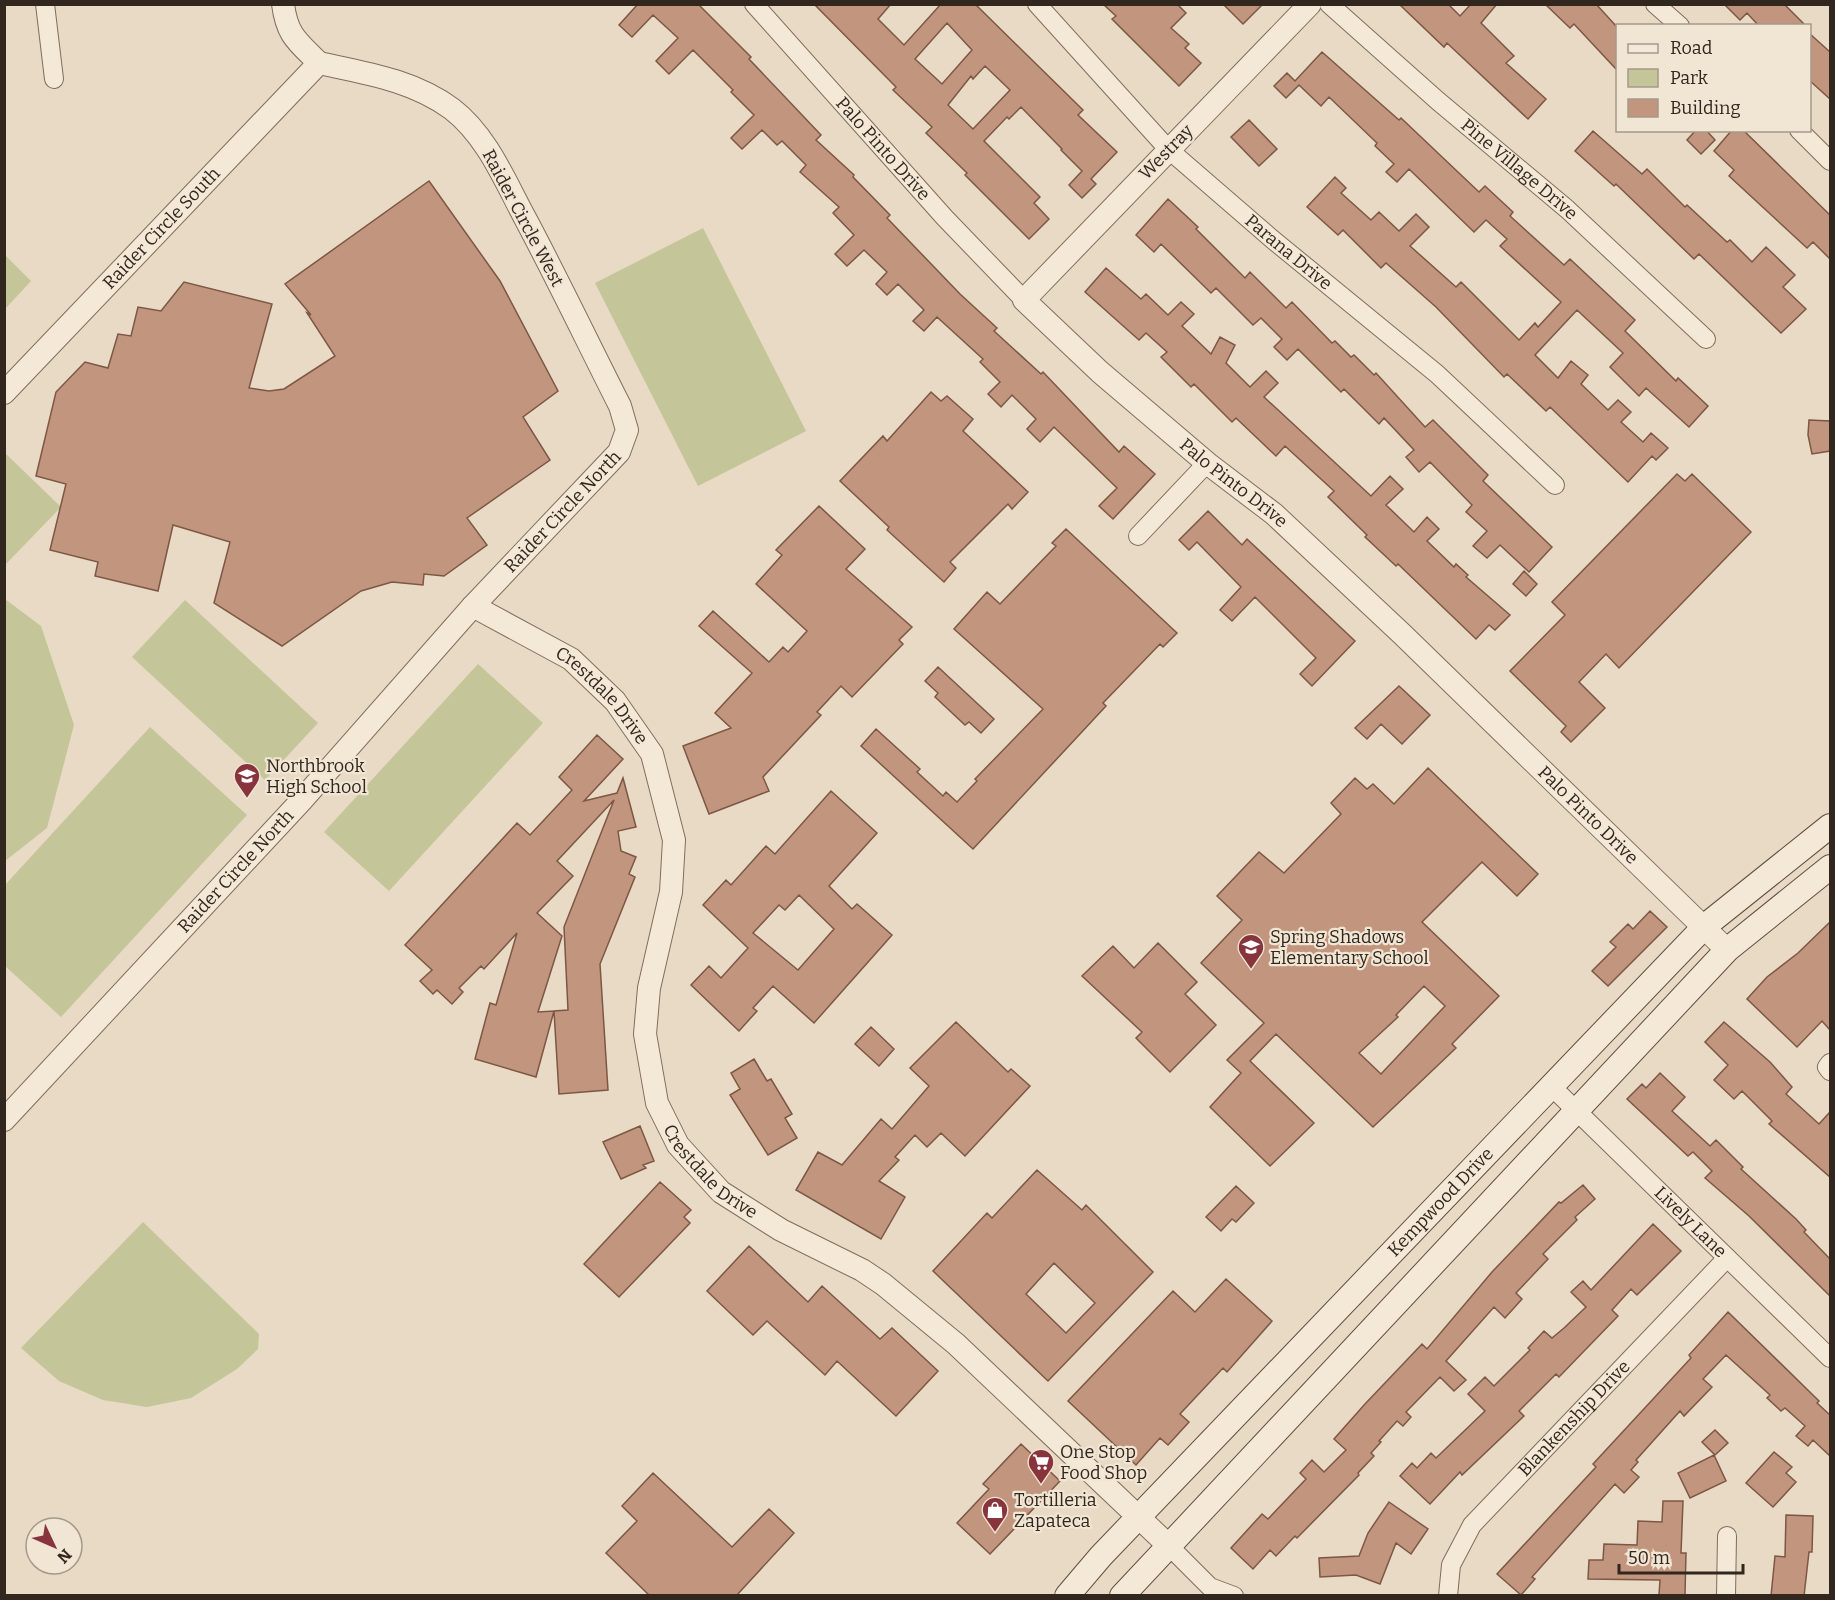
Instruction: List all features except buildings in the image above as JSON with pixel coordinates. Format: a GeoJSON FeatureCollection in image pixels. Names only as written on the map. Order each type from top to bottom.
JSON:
{"type":"FeatureCollection","features":[{"type":"Feature","properties":{"kind":"main road","name":"Kempwood Drive"},"geometry":{"type":"LineString","coordinates":[[1067,1596],[1101,1556],[1140,1518],[1705,926],[1830,826]]}},
{"type":"Feature","properties":{"kind":"main road","name":"Kempwood Drive"},"geometry":{"type":"LineString","coordinates":[[1122,1596],[1727,950],[1830,867]]}},
{"type":"Feature","properties":{"kind":"main road"},"geometry":{"type":"LineString","coordinates":[[1413,1231],[1441,1255]]}},
{"type":"Feature","properties":{"kind":"main road"},"geometry":{"type":"LineString","coordinates":[[1279,1372],[1308,1399]]}},
{"type":"Feature","properties":{"kind":"street"},"geometry":{"type":"LineString","coordinates":[[45,4],[54,79]]}},
{"type":"Feature","properties":{"kind":"street"},"geometry":{"type":"LineString","coordinates":[[283,4],[290,35],[319,63]]}},
{"type":"Feature","properties":{"kind":"street","name":"Palo Pinto Drive"},"geometry":{"type":"LineString","coordinates":[[754,4],[945,218],[1024,300],[1100,372],[1208,463],[1274,514],[1705,926],[1727,950]]}},
{"type":"Feature","properties":{"kind":"street","name":"Parana Drive"},"geometry":{"type":"LineString","coordinates":[[1037,4],[1168,149],[1272,239],[1437,374],[1555,485]]}},
{"type":"Feature","properties":{"kind":"street","name":"Westray"},"geometry":{"type":"LineString","coordinates":[[1024,300],[1310,4]]}},
{"type":"Feature","properties":{"kind":"street","name":"Pine Village Drive"},"geometry":{"type":"LineString","coordinates":[[1329,4],[1438,101],[1568,209],[1706,339]]}},
{"type":"Feature","properties":{"kind":"street"},"geometry":{"type":"LineString","coordinates":[[1654,4],[1678,24]]}},
{"type":"Feature","properties":{"kind":"street","name":"Raider Circle South"},"geometry":{"type":"LineString","coordinates":[[4,393],[319,63]]}},
{"type":"Feature","properties":{"kind":"street","name":"Raider Circle West"},"geometry":{"type":"LineString","coordinates":[[319,63],[394,80],[425,92],[451,108],[469,125],[494,160],[536,240],[620,406],[627,430]]}},
{"type":"Feature","properties":{"kind":"street"},"geometry":{"type":"LineString","coordinates":[[1801,132],[1830,161]]}},
{"type":"Feature","properties":{"kind":"street","name":"Raider Circle North"},"geometry":{"type":"LineString","coordinates":[[4,1120],[302,800],[473,606],[619,452],[627,430]]}},
{"type":"Feature","properties":{"kind":"street"},"geometry":{"type":"LineString","coordinates":[[1138,536],[1208,463]]}},
{"type":"Feature","properties":{"kind":"street","name":"Crestdale Drive"},"geometry":{"type":"LineString","coordinates":[[473,606],[571,659],[615,701],[652,754],[674,840],[671,892],[649,988],[645,1034],[657,1102],[678,1145],[721,1192],[782,1230],[862,1269],[883,1284],[956,1344],[1210,1587],[1234,1596]]}},
{"type":"Feature","properties":{"kind":"street","name":"Lively Lane"},"geometry":{"type":"LineString","coordinates":[[1551,1086],[1830,1358]]}},
{"type":"Feature","properties":{"kind":"street","name":"Blankenship Drive"},"geometry":{"type":"LineString","coordinates":[[1448,1596],[1451,1565],[1472,1525],[1726,1258]]}},
{"type":"Feature","properties":{"kind":"street"},"geometry":{"type":"LineString","coordinates":[[1726,1596],[1727,1536]]}},
{"type":"Feature","properties":{"kind":"green space"},"geometry":{"type":"Polygon","coordinates":[[[703,228],[806,431],[698,486],[595,283],[703,228]]]}},
{"type":"Feature","properties":{"kind":"green space"},"geometry":{"type":"Polygon","coordinates":[[[5,255],[31,281],[4,309],[5,255]]]}},
{"type":"Feature","properties":{"kind":"green space"},"geometry":{"type":"Polygon","coordinates":[[[5,453],[61,507],[4,565],[5,453]]]}},
{"type":"Feature","properties":{"kind":"green space"},"geometry":{"type":"Polygon","coordinates":[[[5,599],[41,626],[74,725],[47,828],[5,861],[5,599]]]}},
{"type":"Feature","properties":{"kind":"green space"},"geometry":{"type":"Polygon","coordinates":[[[185,600],[318,723],[265,780],[132,657],[185,600]]]}},
{"type":"Feature","properties":{"kind":"green space"},"geometry":{"type":"Polygon","coordinates":[[[478,664],[543,723],[389,891],[324,832],[478,664]]]}},
{"type":"Feature","properties":{"kind":"green space"},"geometry":{"type":"Polygon","coordinates":[[[150,727],[247,815],[61,1017],[5,966],[5,885],[150,727]]]}},
{"type":"Feature","properties":{"kind":"green space"},"geometry":{"type":"Polygon","coordinates":[[[143,1222],[259,1334],[258,1349],[237,1369],[191,1398],[147,1407],[103,1400],[59,1381],[21,1348],[143,1222]]]}},
{"type":"Feature","properties":{"kind":"place","name":"Northbrook High School"},"geometry":{"type":"Point","coordinates":[247,799]}},
{"type":"Feature","properties":{"kind":"place","name":"Spring Shadows Elementary School"},"geometry":{"type":"Point","coordinates":[1251,970]}},
{"type":"Feature","properties":{"kind":"place","name":"One Stop Food Shop"},"geometry":{"type":"Point","coordinates":[1041,1485]}},
{"type":"Feature","properties":{"kind":"place","name":"Tortilleria Zapateca"},"geometry":{"type":"Point","coordinates":[995,1533]}}]}
